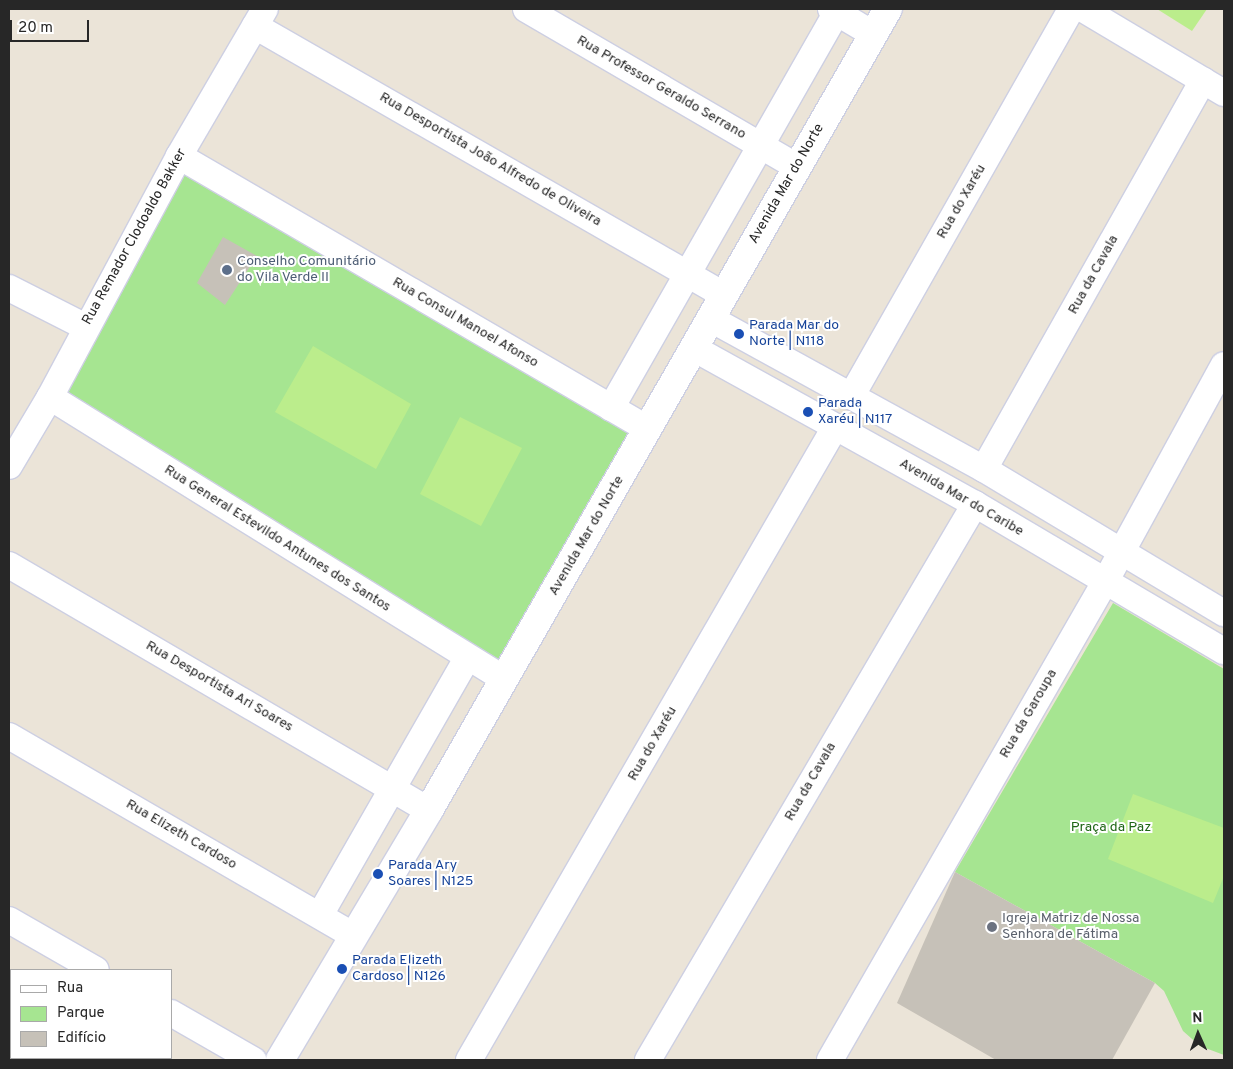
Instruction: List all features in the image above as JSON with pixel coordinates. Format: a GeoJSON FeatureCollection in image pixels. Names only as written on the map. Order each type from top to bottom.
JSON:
{"type":"FeatureCollection","features":[{"type":"Feature","properties":{"kind":"street","name":"Rua Professor Geraldo Serrano"},"geometry":{"type":"LineString","coordinates":[[526,9],[797,167]]}},
{"type":"Feature","properties":{"kind":"street","name":"Avenida Mar do Norte"},"geometry":{"type":"LineString","coordinates":[[280,1060],[352,935],[428,810],[695,349],[888,9]]}},
{"type":"Feature","properties":{"kind":"street","name":"Rua do Xaréu"},"geometry":{"type":"LineString","coordinates":[[852,395],[1071,9]]}},
{"type":"Feature","properties":{"kind":"street"},"geometry":{"type":"LineString","coordinates":[[1083,9],[1214,86]]}},
{"type":"Feature","properties":{"kind":"street"},"geometry":{"type":"LineString","coordinates":[[611,408],[761,146],[834,10],[873,34]]}},
{"type":"Feature","properties":{"kind":"street","name":"Rua Remador Clodoaldo Bakker"},"geometry":{"type":"LineString","coordinates":[[9,466],[50,397],[179,156],[260,17]]}},
{"type":"Feature","properties":{"kind":"street","name":"Rua Desportista João Alfredo de Oliveira"},"geometry":{"type":"LineString","coordinates":[[260,17],[724,295]]}},
{"type":"Feature","properties":{"kind":"street","name":"Rua da Cavala"},"geometry":{"type":"LineString","coordinates":[[984,470],[1214,86]]}},
{"type":"Feature","properties":{"kind":"street","name":"Rua Consul Manoel Afonso"},"geometry":{"type":"LineString","coordinates":[[179,156],[648,429]]}},
{"type":"Feature","properties":{"kind":"street"},"geometry":{"type":"LineString","coordinates":[[9,288],[86,327]]}},
{"type":"Feature","properties":{"kind":"street"},"geometry":{"type":"LineString","coordinates":[[711,319],[852,395],[984,470],[1224,613]]}},
{"type":"Feature","properties":{"kind":"street","name":"Avenida Mar do Caribe"},"geometry":{"type":"LineString","coordinates":[[695,349],[975,504],[1104,582],[1224,651]]}},
{"type":"Feature","properties":{"kind":"street","name":"Rua da Garoupa"},"geometry":{"type":"LineString","coordinates":[[830,1060],[1104,582],[1224,365]]}},
{"type":"Feature","properties":{"kind":"street","name":"Rua General Estevildo Antunes dos Santos"},"geometry":{"type":"LineString","coordinates":[[50,397],[504,679]]}},
{"type":"Feature","properties":{"kind":"street","name":"Rua do Xaréu"},"geometry":{"type":"LineString","coordinates":[[469,1060],[835,427]]}},
{"type":"Feature","properties":{"kind":"street","name":"Rua da Cavala"},"geometry":{"type":"LineString","coordinates":[[648,1060],[975,504]]}},
{"type":"Feature","properties":{"kind":"street","name":"Rua Desportista Ari Soares"},"geometry":{"type":"LineString","coordinates":[[9,565],[428,810]]}},
{"type":"Feature","properties":{"kind":"street"},"geometry":{"type":"LineString","coordinates":[[320,915],[395,789],[468,658]]}},
{"type":"Feature","properties":{"kind":"street","name":"Rua Elizeth Cardoso"},"geometry":{"type":"LineString","coordinates":[[9,736],[352,935]]}},
{"type":"Feature","properties":{"kind":"street"},"geometry":{"type":"LineString","coordinates":[[9,920],[94,969]]}},
{"type":"Feature","properties":{"kind":"street"},"geometry":{"type":"LineString","coordinates":[[172,1014],[250,1060]]}},
{"type":"Feature","properties":{"kind":"green space"},"geometry":{"type":"Polygon","coordinates":[[[1157,9],[1207,9],[1192,31],[1157,9]]]}},
{"type":"Feature","properties":{"kind":"green space"},"geometry":{"type":"Polygon","coordinates":[[[179,156],[642,440],[497,675],[50,397],[179,156]]]}},
{"type":"Feature","properties":{"kind":"green space"},"geometry":{"type":"Polygon","coordinates":[[[313,346],[411,404],[376,469],[275,412],[313,346]]]}},
{"type":"Feature","properties":{"kind":"green space"},"geometry":{"type":"Polygon","coordinates":[[[460,417],[522,448],[481,526],[420,494],[460,417]]]}},
{"type":"Feature","properties":{"kind":"green space","name":"Praça da Paz"},"geometry":{"type":"Polygon","coordinates":[[[1113,603],[1224,669],[1224,1055],[1200,1046],[1183,1031],[1164,991],[1155,983],[955,872],[1113,603]]]}},
{"type":"Feature","properties":{"kind":"green space"},"geometry":{"type":"Polygon","coordinates":[[[1133,794],[1224,828],[1224,876],[1213,903],[1108,859],[1133,794]]]}},
{"type":"Feature","properties":{"kind":"building","name":"Conselho Comunitário do Vila Verde II"},"geometry":{"type":"Polygon","coordinates":[[[223,237],[257,256],[225,305],[197,283],[223,237]]]}},
{"type":"Feature","properties":{"kind":"building","name":"Igreja Matriz de Nossa Senhora de Fátima"},"geometry":{"type":"Polygon","coordinates":[[[955,872],[1155,983],[1112,1060],[996,1060],[897,1003],[955,872]]]}},
{"type":"Feature","properties":{"kind":"building"},"geometry":{"type":"Polygon","coordinates":[[[9,1029],[10,1059],[64,1060],[9,1060],[9,1029]]]}},
{"type":"Feature","properties":{"kind":"place","name":"Conselho Comunitário do Vila Verde II"},"geometry":{"type":"Point","coordinates":[227,270]}},
{"type":"Feature","properties":{"kind":"place","name":"Parada Mar do Norte | N118"},"geometry":{"type":"Point","coordinates":[739,334]}},
{"type":"Feature","properties":{"kind":"place","name":"Parada Xaréu | N117"},"geometry":{"type":"Point","coordinates":[808,412]}},
{"type":"Feature","properties":{"kind":"place","name":"Parada Ary Soares | N125"},"geometry":{"type":"Point","coordinates":[378,874]}},
{"type":"Feature","properties":{"kind":"place","name":"Igreja Matriz de Nossa Senhora de Fátima"},"geometry":{"type":"Point","coordinates":[992,927]}},
{"type":"Feature","properties":{"kind":"place","name":"Parada Elizeth Cardoso | N126"},"geometry":{"type":"Point","coordinates":[342,969]}}]}
